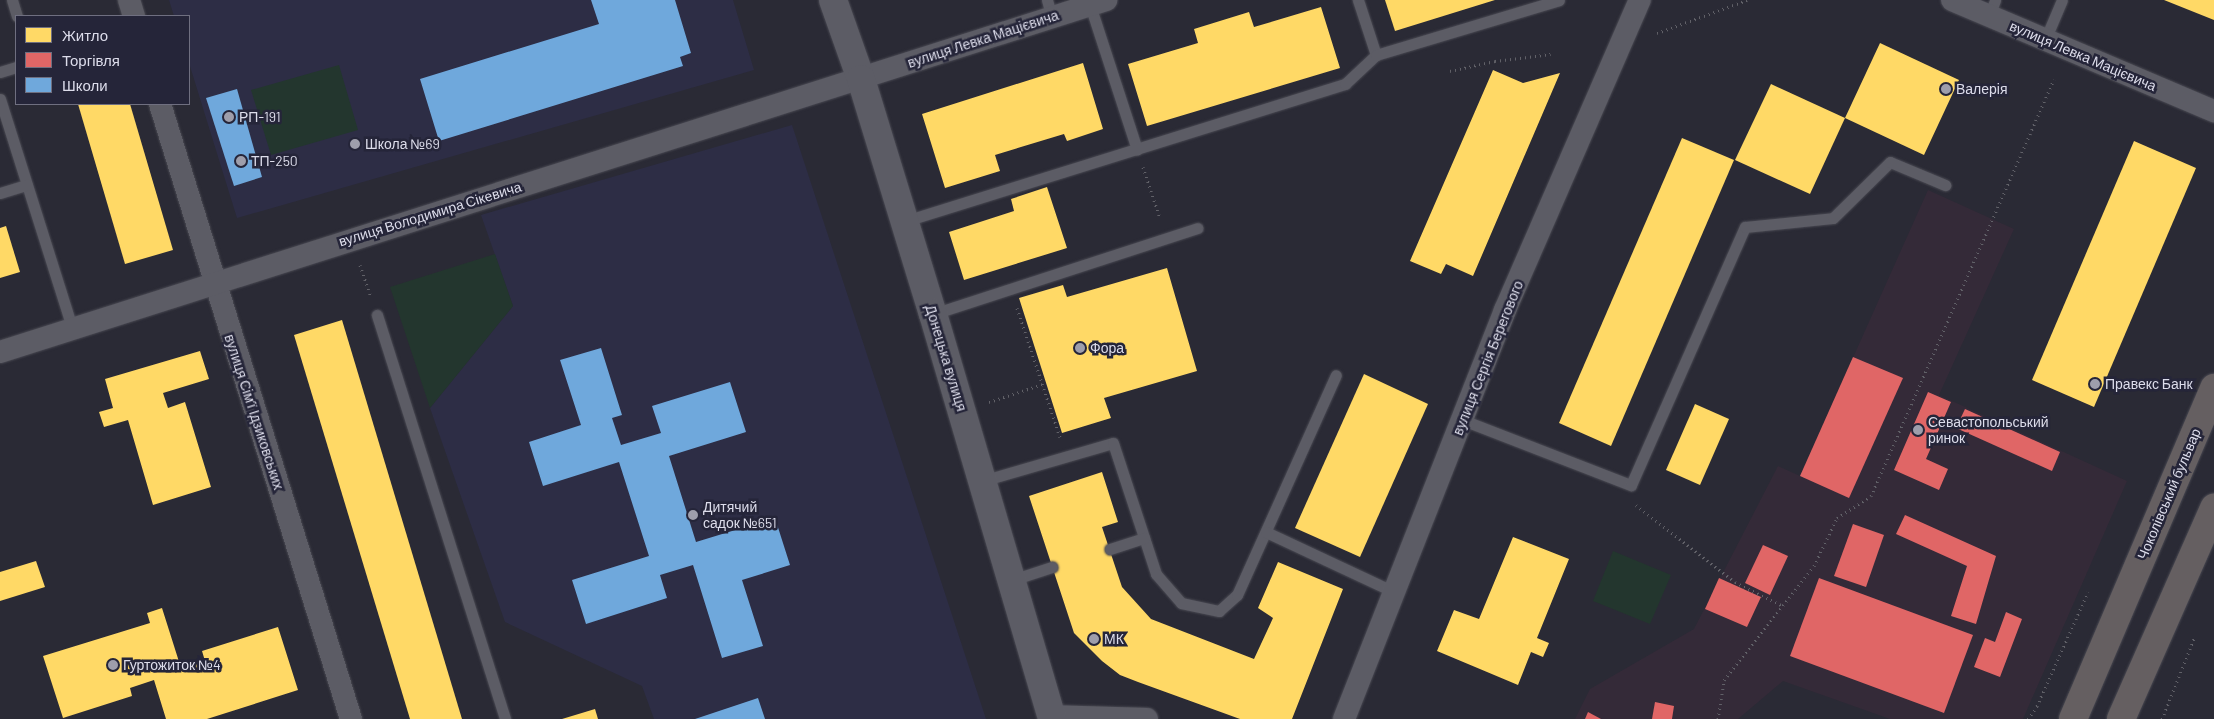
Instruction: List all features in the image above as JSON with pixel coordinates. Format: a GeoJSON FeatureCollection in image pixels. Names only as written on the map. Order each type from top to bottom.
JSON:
{"type":"FeatureCollection","features":[{"type":"Feature","properties":{"kind":"main road","name":"Чоколівський бульвар"},"geometry":{"type":"LineString","coordinates":[[2074,719],[2214,388]]}},
{"type":"Feature","properties":{"kind":"main road"},"geometry":{"type":"LineString","coordinates":[[2121,719],[2214,508]]}},
{"type":"Feature","properties":{"kind":"main road","name":"Чоколівський бульвар"},"geometry":{"type":"LineString","coordinates":[[2057,719],[2125,602]]}},
{"type":"Feature","properties":{"kind":"main road"},"geometry":{"type":"LineString","coordinates":[[2134,719],[2163,624]]}},
{"type":"Feature","properties":{"kind":"street"},"geometry":{"type":"LineString","coordinates":[[129,0],[134,15]]}},
{"type":"Feature","properties":{"kind":"street","name":"Донецька вулиця"},"geometry":{"type":"LineString","coordinates":[[833,0],[861,79],[905,221],[1052,718]]}},
{"type":"Feature","properties":{"kind":"street","name":"вулиця Сергія Берегового"},"geometry":{"type":"LineString","coordinates":[[1344,719],[1396,593],[1506,310],[1640,0]]}},
{"type":"Feature","properties":{"kind":"street","name":"вулиця Левка Мацієвича"},"geometry":{"type":"LineString","coordinates":[[1952,0],[1992,8],[2045,40],[2214,111]]}},
{"type":"Feature","properties":{"kind":"street","name":"вулиця Левка Мацієвича"},"geometry":{"type":"LineString","coordinates":[[861,79],[1050,9],[1098,2]]}},
{"type":"Feature","properties":{"kind":"street","name":"вулиця Володимира Сікевича"},"geometry":{"type":"LineString","coordinates":[[0,352],[214,282],[861,79]]}},
{"type":"Feature","properties":{"kind":"street","name":"вулиця Сімʼї Ідзиковських"},"geometry":{"type":"LineString","coordinates":[[160,105],[351,719]]}},
{"type":"Feature","properties":{"kind":"street"},"geometry":{"type":"LineString","coordinates":[[1052,718],[1147,719]]}},
{"type":"Feature","properties":{"kind":"lane"},"geometry":{"type":"LineString","coordinates":[[12,0],[17,15]]}},
{"type":"Feature","properties":{"kind":"lane"},"geometry":{"type":"LineString","coordinates":[[1358,0],[1376,55]]}},
{"type":"Feature","properties":{"kind":"lane"},"geometry":{"type":"LineString","coordinates":[[905,221],[1344,84],[1376,55],[1559,0]]}},
{"type":"Feature","properties":{"kind":"lane"},"geometry":{"type":"LineString","coordinates":[[2045,40],[2062,0]]}},
{"type":"Feature","properties":{"kind":"lane"},"geometry":{"type":"LineString","coordinates":[[1098,2],[1137,150]]}},
{"type":"Feature","properties":{"kind":"lane"},"geometry":{"type":"LineString","coordinates":[[0,72],[15,67]]}},
{"type":"Feature","properties":{"kind":"lane"},"geometry":{"type":"LineString","coordinates":[[0,99],[72,328]]}},
{"type":"Feature","properties":{"kind":"lane"},"geometry":{"type":"LineString","coordinates":[[1463,420],[1631,485],[1745,227],[1832,218],[1890,162],[1945,185]]}},
{"type":"Feature","properties":{"kind":"lane"},"geometry":{"type":"LineString","coordinates":[[0,193],[27,185]]}},
{"type":"Feature","properties":{"kind":"lane"},"geometry":{"type":"LineString","coordinates":[[933,314],[1197,228]]}},
{"type":"Feature","properties":{"kind":"lane"},"geometry":{"type":"LineString","coordinates":[[377,315],[504,719]]}},
{"type":"Feature","properties":{"kind":"lane"},"geometry":{"type":"LineString","coordinates":[[982,481],[1113,443],[1156,574],[1181,603],[1219,611],[1237,595],[1336,375]]}},
{"type":"Feature","properties":{"kind":"lane"},"geometry":{"type":"LineString","coordinates":[[1266,532],[1396,593]]}},
{"type":"Feature","properties":{"kind":"lane"},"geometry":{"type":"LineString","coordinates":[[1110,549],[1144,538]]}},
{"type":"Feature","properties":{"kind":"lane"},"geometry":{"type":"LineString","coordinates":[[1012,580],[1052,567]]}},
{"type":"Feature","properties":{"kind":"path"},"geometry":{"type":"LineString","coordinates":[[1657,32],[1747,0]]}},
{"type":"Feature","properties":{"kind":"path"},"geometry":{"type":"LineString","coordinates":[[1450,71],[1495,61],[1551,54]]}},
{"type":"Feature","properties":{"kind":"path"},"geometry":{"type":"LineString","coordinates":[[1718,719],[1724,680],[1814,566],[1836,518],[1871,496],[2054,79]]}},
{"type":"Feature","properties":{"kind":"path"},"geometry":{"type":"LineString","coordinates":[[1137,150],[1167,238]]}},
{"type":"Feature","properties":{"kind":"path"},"geometry":{"type":"LineString","coordinates":[[358,258],[377,315]]}},
{"type":"Feature","properties":{"kind":"path"},"geometry":{"type":"LineString","coordinates":[[1011,289],[1067,456]]}},
{"type":"Feature","properties":{"kind":"path"},"geometry":{"type":"LineString","coordinates":[[983,404],[1043,384]]}},
{"type":"Feature","properties":{"kind":"path"},"geometry":{"type":"LineString","coordinates":[[1629,499],[1736,582],[1783,606]]}},
{"type":"Feature","properties":{"kind":"path"},"geometry":{"type":"LineString","coordinates":[[2028,719],[2049,680],[2088,592]]}},
{"type":"Feature","properties":{"kind":"path"},"geometry":{"type":"LineString","coordinates":[[2162,719],[2195,636]]}},
{"type":"Feature","properties":{"kind":"shaded area","name":"Школа №69"},"geometry":{"type":"Polygon","coordinates":[[[169,0],[733,0],[754,70],[237,218],[190,66],[190,15],[174,15],[169,0]]]}},
{"type":"Feature","properties":{"kind":"shaded area","name":"Дитячий садок №651"},"geometry":{"type":"Polygon","coordinates":[[[792,125],[986,719],[654,719],[642,686],[505,622],[430,408],[513,306],[481,215],[792,125]]]}},
{"type":"Feature","properties":{"kind":"shaded area","name":"Севастопольський ринок"},"geometry":{"type":"Polygon","coordinates":[[[1928,190],[2014,229],[1939,395],[2127,481],[2023,719],[1890,719],[1783,681],[1738,719],[1575,719],[1590,689],[1694,629],[1778,466],[1800,476],[1928,190]]]}},
{"type":"Feature","properties":{"kind":"green space"},"geometry":{"type":"Polygon","coordinates":[[[339,65],[358,130],[271,155],[251,90],[339,65]]]}},
{"type":"Feature","properties":{"kind":"green space"},"geometry":{"type":"Polygon","coordinates":[[[495,254],[513,306],[430,408],[390,287],[495,254]]]}},
{"type":"Feature","properties":{"kind":"green space"},"geometry":{"type":"Polygon","coordinates":[[[1613,551],[1671,575],[1650,624],[1593,601],[1613,551]]]}},
{"type":"Feature","properties":{"kind":"building: Житло"},"geometry":{"type":"Polygon","coordinates":[[[1385,0],[1495,0],[1395,31],[1385,0]]]}},
{"type":"Feature","properties":{"kind":"building: Житло"},"geometry":{"type":"Polygon","coordinates":[[[2164,0],[2214,0],[2214,20],[2164,0]]]}},
{"type":"Feature","properties":{"kind":"building: Житло"},"geometry":{"type":"Polygon","coordinates":[[[1321,7],[1340,68],[1147,126],[1128,64],[1198,43],[1194,29],[1249,12],[1254,27],[1321,7]]]}},
{"type":"Feature","properties":{"kind":"building: Житло"},"geometry":{"type":"Polygon","coordinates":[[[1880,43],[1959,80],[1924,155],[1845,118],[1880,43]]]}},
{"type":"Feature","properties":{"kind":"building: Житло"},"geometry":{"type":"Polygon","coordinates":[[[1083,63],[1103,129],[1067,141],[1064,134],[995,155],[1000,171],[945,188],[922,114],[1083,63]]]}},
{"type":"Feature","properties":{"kind":"building: Житло"},"geometry":{"type":"Polygon","coordinates":[[[1493,70],[1523,83],[1560,73],[1473,276],[1446,264],[1441,274],[1410,261],[1493,70]]]}},
{"type":"Feature","properties":{"kind":"building: Житло"},"geometry":{"type":"Polygon","coordinates":[[[1771,84],[1845,118],[1810,194],[1735,160],[1771,84]]]}},
{"type":"Feature","properties":{"kind":"building: Житло"},"geometry":{"type":"Polygon","coordinates":[[[78,105],[130,105],[173,250],[125,264],[78,105]]]}},
{"type":"Feature","properties":{"kind":"building: Житло"},"geometry":{"type":"Polygon","coordinates":[[[1682,138],[1734,160],[1611,446],[1559,423],[1682,138]]]}},
{"type":"Feature","properties":{"kind":"building: Житло"},"geometry":{"type":"Polygon","coordinates":[[[2134,141],[2196,168],[2094,407],[2032,380],[2134,141]]]}},
{"type":"Feature","properties":{"kind":"building: Житло"},"geometry":{"type":"Polygon","coordinates":[[[1047,187],[1067,248],[964,280],[949,232],[1014,211],[1011,199],[1047,187]]]}},
{"type":"Feature","properties":{"kind":"building: Житло"},"geometry":{"type":"Polygon","coordinates":[[[6,226],[20,272],[0,278],[0,228],[6,226]]]}},
{"type":"Feature","properties":{"kind":"building: Житло"},"geometry":{"type":"Polygon","coordinates":[[[1167,268],[1197,371],[1104,398],[1111,418],[1062,433],[1019,298],[1063,285],[1067,297],[1167,268]]]}},
{"type":"Feature","properties":{"kind":"building: Житло"},"geometry":{"type":"Polygon","coordinates":[[[342,320],[462,719],[410,719],[294,335],[342,320]]]}},
{"type":"Feature","properties":{"kind":"building: Житло"},"geometry":{"type":"Polygon","coordinates":[[[200,351],[209,379],[163,393],[168,408],[185,402],[211,487],[153,505],[128,420],[104,427],[99,412],[113,408],[105,379],[200,351]]]}},
{"type":"Feature","properties":{"kind":"building: Житло"},"geometry":{"type":"Polygon","coordinates":[[[1364,374],[1428,404],[1360,557],[1295,528],[1364,374]]]}},
{"type":"Feature","properties":{"kind":"building: Житло"},"geometry":{"type":"Polygon","coordinates":[[[1695,404],[1729,419],[1700,485],[1666,470],[1695,404]]]}},
{"type":"Feature","properties":{"kind":"building: Житло"},"geometry":{"type":"Polygon","coordinates":[[[1102,472],[1118,522],[1102,527],[1122,587],[1151,619],[1254,659],[1273,618],[1258,608],[1278,562],[1343,589],[1292,719],[1240,719],[1120,675],[1102,661],[1074,633],[1029,496],[1102,472]]]}},
{"type":"Feature","properties":{"kind":"building: Житло"},"geometry":{"type":"Polygon","coordinates":[[[1513,537],[1569,559],[1537,638],[1549,643],[1543,657],[1531,652],[1518,685],[1437,651],[1454,610],[1479,619],[1513,537]]]}},
{"type":"Feature","properties":{"kind":"building: Житло"},"geometry":{"type":"Polygon","coordinates":[[[36,561],[45,587],[0,601],[0,572],[36,561]]]}},
{"type":"Feature","properties":{"kind":"building: Житло","name":"Гуртожиток №4"},"geometry":{"type":"Polygon","coordinates":[[[162,608],[181,668],[205,661],[202,651],[278,627],[298,690],[207,719],[166,719],[154,680],[130,688],[132,696],[63,718],[43,656],[150,623],[147,613],[162,608]]]}},
{"type":"Feature","properties":{"kind":"building: Житло"},"geometry":{"type":"Polygon","coordinates":[[[595,709],[598,719],[562,719],[595,709]]]}},
{"type":"Feature","properties":{"kind":"building: Торгівля"},"geometry":{"type":"Polygon","coordinates":[[[1853,357],[1903,378],[1849,498],[1800,476],[1853,357]]]}},
{"type":"Feature","properties":{"kind":"building: Торгівля"},"geometry":{"type":"Polygon","coordinates":[[[1928,392],[1951,402],[1926,459],[1948,469],[1939,490],[1894,470],[1928,392]]]}},
{"type":"Feature","properties":{"kind":"building: Торгівля"},"geometry":{"type":"Polygon","coordinates":[[[1965,409],[2060,452],[2052,471],[1956,428],[1965,409]]]}},
{"type":"Feature","properties":{"kind":"building: Торгівля"},"geometry":{"type":"Polygon","coordinates":[[[1905,515],[1996,556],[1976,624],[1951,616],[1967,566],[1896,534],[1905,515]]]}},
{"type":"Feature","properties":{"kind":"building: Торгівля"},"geometry":{"type":"Polygon","coordinates":[[[1853,524],[1884,535],[1866,587],[1834,576],[1853,524]]]}},
{"type":"Feature","properties":{"kind":"building: Торгівля"},"geometry":{"type":"Polygon","coordinates":[[[1763,545],[1788,556],[1770,595],[1745,583],[1763,545]]]}},
{"type":"Feature","properties":{"kind":"building: Торгівля"},"geometry":{"type":"Polygon","coordinates":[[[1719,578],[1761,597],[1747,627],[1705,609],[1719,578]]]}},
{"type":"Feature","properties":{"kind":"building: Торгівля"},"geometry":{"type":"Polygon","coordinates":[[[1819,578],[1973,635],[1944,713],[1790,656],[1819,578]]]}},
{"type":"Feature","properties":{"kind":"building: Торгівля"},"geometry":{"type":"Polygon","coordinates":[[[2006,612],[2022,619],[2000,677],[1974,667],[1985,638],[1995,642],[2006,612]]]}},
{"type":"Feature","properties":{"kind":"building: Торгівля"},"geometry":{"type":"Polygon","coordinates":[[[1655,702],[1674,706],[1672,719],[1652,719],[1655,702]]]}},
{"type":"Feature","properties":{"kind":"building: Торгівля"},"geometry":{"type":"Polygon","coordinates":[[[1588,712],[1601,719],[1585,719],[1588,712]]]}},
{"type":"Feature","properties":{"kind":"building: Школи"},"geometry":{"type":"Polygon","coordinates":[[[591,0],[675,0],[691,53],[680,57],[683,66],[439,141],[420,79],[599,24],[591,0]]]}},
{"type":"Feature","properties":{"kind":"building: Школи"},"geometry":{"type":"Polygon","coordinates":[[[237,89],[262,177],[234,186],[206,98],[237,89]]]}},
{"type":"Feature","properties":{"kind":"building: Школи"},"geometry":{"type":"Polygon","coordinates":[[[601,348],[622,415],[612,418],[621,445],[661,433],[652,406],[730,382],[746,432],[669,456],[696,542],[775,518],[790,565],[742,580],[763,646],[722,658],[693,565],[660,575],[667,598],[586,624],[572,580],[649,556],[619,462],[543,486],[529,442],[581,425],[560,360],[601,348]]]}},
{"type":"Feature","properties":{"kind":"building: Школи"},"geometry":{"type":"Polygon","coordinates":[[[758,698],[765,719],[695,719],[758,698]]]}},
{"type":"Feature","properties":{"kind":"place","name":"Валерія"},"geometry":{"type":"Point","coordinates":[1946,89]}},
{"type":"Feature","properties":{"kind":"place","name":"РП-191"},"geometry":{"type":"Point","coordinates":[229,117]}},
{"type":"Feature","properties":{"kind":"place","name":"Школа №69"},"geometry":{"type":"Point","coordinates":[355,144]}},
{"type":"Feature","properties":{"kind":"place","name":"ТП-250"},"geometry":{"type":"Point","coordinates":[241,161]}},
{"type":"Feature","properties":{"kind":"place","name":"Фора"},"geometry":{"type":"Point","coordinates":[1080,348]}},
{"type":"Feature","properties":{"kind":"place","name":"Правекс Банк"},"geometry":{"type":"Point","coordinates":[2095,384]}},
{"type":"Feature","properties":{"kind":"place","name":"Севастопольський ринок"},"geometry":{"type":"Point","coordinates":[1918,430]}},
{"type":"Feature","properties":{"kind":"place","name":"Дитячий садок №651"},"geometry":{"type":"Point","coordinates":[693,515]}},
{"type":"Feature","properties":{"kind":"place","name":"МК"},"geometry":{"type":"Point","coordinates":[1094,639]}},
{"type":"Feature","properties":{"kind":"place","name":"Гуртожиток №4"},"geometry":{"type":"Point","coordinates":[113,665]}}]}
